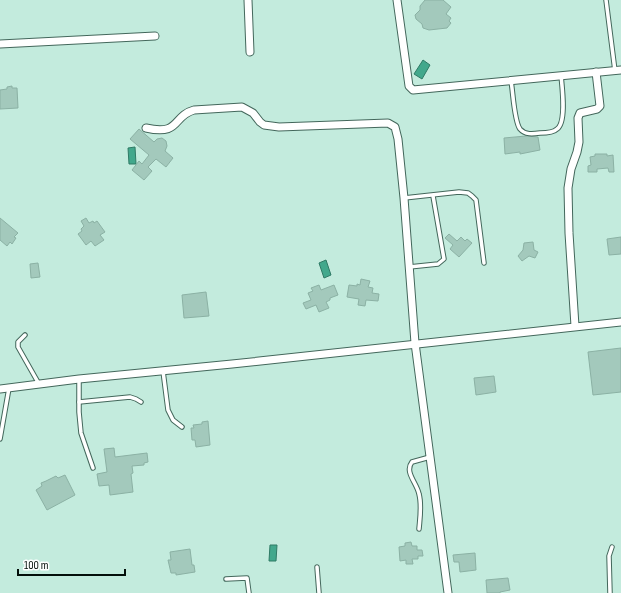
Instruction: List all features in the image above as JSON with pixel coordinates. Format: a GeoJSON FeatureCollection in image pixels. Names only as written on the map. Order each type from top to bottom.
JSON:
{"type":"FeatureCollection","features":[{"type":"Feature","properties":{"kind":"street"},"geometry":{"type":"LineString","coordinates":[[248,0],[250,52]]}},
{"type":"Feature","properties":{"kind":"street"},"geometry":{"type":"LineString","coordinates":[[397,0],[409,86],[411,90],[618,70]]}},
{"type":"Feature","properties":{"kind":"street"},"geometry":{"type":"LineString","coordinates":[[0,44],[155,36]]}},
{"type":"Feature","properties":{"kind":"street"},"geometry":{"type":"LineString","coordinates":[[575,326],[568,214],[569,178],[579,142],[578,118],[580,113],[597,109],[600,106],[596,72]]}},
{"type":"Feature","properties":{"kind":"street"},"geometry":{"type":"LineString","coordinates":[[146,128],[155,130],[170,129],[187,113],[194,110],[242,107],[253,113],[264,125],[279,127],[388,123],[395,127],[397,133],[404,198],[408,267],[415,343],[448,593]]}},
{"type":"Feature","properties":{"kind":"street"},"geometry":{"type":"LineString","coordinates":[[0,389],[79,379],[621,322]]}},
{"type":"Feature","properties":{"kind":"lane"},"geometry":{"type":"LineString","coordinates":[[606,0],[618,70]]}},
{"type":"Feature","properties":{"kind":"lane"},"geometry":{"type":"LineString","coordinates":[[511,80],[519,127],[525,133],[530,134],[552,132],[560,127],[563,119],[561,75]]}},
{"type":"Feature","properties":{"kind":"lane"},"geometry":{"type":"LineString","coordinates":[[404,198],[459,192],[468,193],[476,200],[484,263]]}},
{"type":"Feature","properties":{"kind":"lane"},"geometry":{"type":"LineString","coordinates":[[408,267],[438,264],[444,259],[433,196]]}},
{"type":"Feature","properties":{"kind":"lane"},"geometry":{"type":"LineString","coordinates":[[25,335],[18,342],[18,348],[39,384]]}},
{"type":"Feature","properties":{"kind":"lane"},"geometry":{"type":"LineString","coordinates":[[162,371],[168,410],[173,420],[182,427]]}},
{"type":"Feature","properties":{"kind":"lane"},"geometry":{"type":"LineString","coordinates":[[79,379],[81,433],[93,468]]}},
{"type":"Feature","properties":{"kind":"lane"},"geometry":{"type":"LineString","coordinates":[[0,439],[9,388]]}},
{"type":"Feature","properties":{"kind":"lane"},"geometry":{"type":"LineString","coordinates":[[79,402],[130,397],[141,402]]}},
{"type":"Feature","properties":{"kind":"lane"},"geometry":{"type":"LineString","coordinates":[[419,529],[421,502],[419,492],[410,474],[410,465],[412,462],[430,457]]}},
{"type":"Feature","properties":{"kind":"lane"},"geometry":{"type":"LineString","coordinates":[[610,593],[609,556],[612,547]]}},
{"type":"Feature","properties":{"kind":"lane"},"geometry":{"type":"LineString","coordinates":[[317,567],[320,593]]}},
{"type":"Feature","properties":{"kind":"lane"},"geometry":{"type":"LineString","coordinates":[[226,579],[247,578],[249,593]]}},
{"type":"Feature","properties":{"kind":"shaded area"},"geometry":{"type":"Polygon","coordinates":[[[423,60],[430,65],[422,79],[414,74],[423,60]]]}},
{"type":"Feature","properties":{"kind":"shaded area"},"geometry":{"type":"Polygon","coordinates":[[[135,147],[136,164],[129,164],[128,148],[135,147]]]}},
{"type":"Feature","properties":{"kind":"shaded area"},"geometry":{"type":"Polygon","coordinates":[[[326,260],[331,275],[324,278],[319,263],[326,260]]]}},
{"type":"Feature","properties":{"kind":"shaded area"},"geometry":{"type":"Polygon","coordinates":[[[270,545],[277,545],[276,561],[269,561],[270,545]]]}},
{"type":"Feature","properties":{"kind":"building"},"geometry":{"type":"Polygon","coordinates":[[[425,0],[443,0],[451,7],[446,14],[451,18],[449,21],[451,23],[447,28],[429,30],[423,28],[422,24],[416,19],[415,15],[420,10],[420,6],[425,0]]]}},
{"type":"Feature","properties":{"kind":"building"},"geometry":{"type":"Polygon","coordinates":[[[12,86],[12,88],[17,88],[18,108],[0,109],[0,90],[7,89],[7,87],[12,86]]]}},
{"type":"Feature","properties":{"kind":"building"},"geometry":{"type":"Polygon","coordinates":[[[139,129],[154,142],[157,139],[162,138],[166,141],[167,146],[165,151],[173,158],[166,167],[156,159],[148,167],[152,171],[144,180],[132,170],[139,161],[142,164],[149,155],[130,139],[139,129]]]}},
{"type":"Feature","properties":{"kind":"building"},"geometry":{"type":"Polygon","coordinates":[[[526,136],[538,137],[540,150],[520,154],[520,152],[505,154],[504,138],[526,136]]]}},
{"type":"Feature","properties":{"kind":"building"},"geometry":{"type":"Polygon","coordinates":[[[595,154],[607,154],[607,156],[613,155],[614,172],[609,172],[608,168],[597,169],[597,172],[588,172],[588,166],[591,165],[590,157],[595,156],[595,154]]]}},
{"type":"Feature","properties":{"kind":"building"},"geometry":{"type":"Polygon","coordinates":[[[0,218],[18,233],[14,237],[16,238],[12,244],[10,242],[7,246],[0,240],[0,218]]]}},
{"type":"Feature","properties":{"kind":"building"},"geometry":{"type":"Polygon","coordinates":[[[86,218],[89,223],[93,221],[94,223],[97,221],[105,232],[100,235],[104,240],[95,246],[91,241],[86,245],[78,234],[82,231],[81,229],[84,226],[81,221],[86,218]]]}},
{"type":"Feature","properties":{"kind":"building"},"geometry":{"type":"Polygon","coordinates":[[[449,234],[457,241],[461,237],[465,241],[467,239],[472,243],[459,257],[450,249],[453,245],[445,238],[449,234]]]}},
{"type":"Feature","properties":{"kind":"building"},"geometry":{"type":"Polygon","coordinates":[[[621,237],[621,254],[609,255],[607,239],[621,237]]]}},
{"type":"Feature","properties":{"kind":"building"},"geometry":{"type":"Polygon","coordinates":[[[533,242],[534,250],[538,252],[535,258],[529,256],[522,261],[518,256],[523,250],[524,243],[533,242]]]}},
{"type":"Feature","properties":{"kind":"building"},"geometry":{"type":"Polygon","coordinates":[[[38,263],[40,277],[31,278],[30,264],[38,263]]]}},
{"type":"Feature","properties":{"kind":"building"},"geometry":{"type":"Polygon","coordinates":[[[361,279],[370,281],[368,287],[373,288],[372,293],[379,294],[378,301],[366,300],[365,306],[358,305],[359,299],[347,297],[349,285],[360,285],[361,279]]]}},
{"type":"Feature","properties":{"kind":"building"},"geometry":{"type":"Polygon","coordinates":[[[319,285],[321,290],[334,285],[338,295],[330,298],[330,300],[326,302],[329,308],[319,312],[316,305],[306,309],[303,303],[311,300],[308,293],[313,291],[311,288],[319,285]]]}},
{"type":"Feature","properties":{"kind":"building"},"geometry":{"type":"Polygon","coordinates":[[[206,292],[209,316],[184,318],[182,295],[206,292]]]}},
{"type":"Feature","properties":{"kind":"building"},"geometry":{"type":"Polygon","coordinates":[[[621,348],[621,392],[593,395],[588,352],[621,348]]]}},
{"type":"Feature","properties":{"kind":"building"},"geometry":{"type":"Polygon","coordinates":[[[494,376],[496,392],[476,395],[474,378],[494,376]]]}},
{"type":"Feature","properties":{"kind":"building"},"geometry":{"type":"Polygon","coordinates":[[[208,421],[210,445],[196,447],[195,440],[192,440],[191,428],[194,428],[193,425],[202,424],[202,422],[208,421]]]}},
{"type":"Feature","properties":{"kind":"building"},"geometry":{"type":"Polygon","coordinates":[[[114,448],[115,457],[147,453],[148,462],[144,463],[144,465],[132,466],[133,473],[131,474],[133,492],[110,495],[109,485],[99,486],[97,474],[107,472],[104,449],[114,448]]]}},
{"type":"Feature","properties":{"kind":"building"},"geometry":{"type":"Polygon","coordinates":[[[65,475],[75,495],[47,510],[36,490],[42,486],[41,483],[56,476],[58,478],[65,475]]]}},
{"type":"Feature","properties":{"kind":"building"},"geometry":{"type":"Polygon","coordinates":[[[411,542],[412,546],[417,546],[417,550],[422,550],[423,556],[418,556],[418,559],[412,559],[413,564],[406,564],[406,560],[400,561],[399,547],[405,546],[405,543],[411,542]]]}},
{"type":"Feature","properties":{"kind":"building"},"geometry":{"type":"Polygon","coordinates":[[[190,549],[192,565],[194,565],[195,572],[176,575],[176,573],[171,573],[168,560],[171,560],[170,552],[190,549]]]}},
{"type":"Feature","properties":{"kind":"building"},"geometry":{"type":"Polygon","coordinates":[[[475,553],[476,570],[460,572],[459,562],[454,562],[453,555],[475,553]]]}},
{"type":"Feature","properties":{"kind":"building"},"geometry":{"type":"Polygon","coordinates":[[[508,578],[510,590],[500,593],[487,593],[486,580],[508,578]]]}}]}
